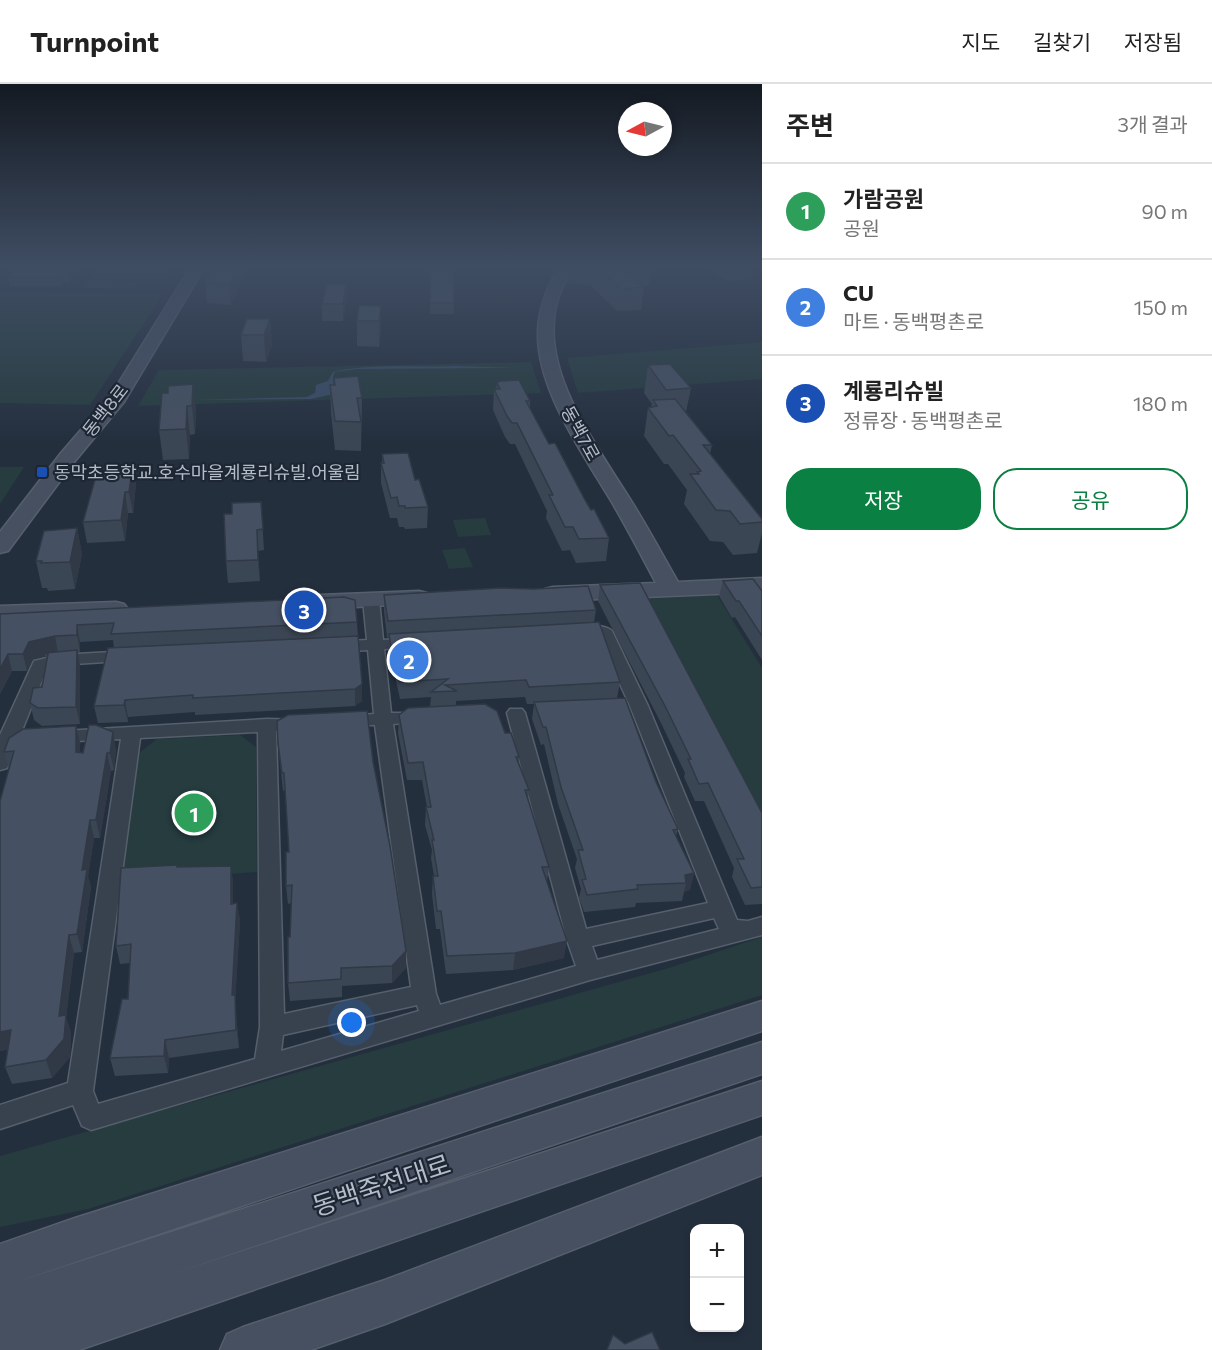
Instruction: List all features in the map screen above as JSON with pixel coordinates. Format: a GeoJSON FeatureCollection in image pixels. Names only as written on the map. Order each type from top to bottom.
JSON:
{"type":"FeatureCollection","features":[{"type":"Feature","properties":{"kind":"street","name":"동백8로"},"geometry":{"type":"LineString","coordinates":[[0,546],[68,457],[118,398],[163,324]]}},
{"type":"Feature","properties":{"kind":"street","name":"동백7로"},"geometry":{"type":"LineString","coordinates":[[547,324],[547,348],[553,373],[578,431],[671,589]]}},
{"type":"Feature","properties":{"kind":"street"},"geometry":{"type":"LineString","coordinates":[[528,594],[762,585]]}},
{"type":"Feature","properties":{"kind":"street"},"geometry":{"type":"LineString","coordinates":[[299,602],[444,597]]}},
{"type":"Feature","properties":{"kind":"street"},"geometry":{"type":"LineString","coordinates":[[371,600],[383,719],[428,1005]]}},
{"type":"Feature","properties":{"kind":"street"},"geometry":{"type":"LineString","coordinates":[[0,613],[144,608]]}},
{"type":"Feature","properties":{"kind":"street"},"geometry":{"type":"LineString","coordinates":[[558,634],[604,631],[639,705],[729,927],[755,928]]}},
{"type":"Feature","properties":{"kind":"street"},"geometry":{"type":"LineString","coordinates":[[316,648],[432,641]]}},
{"type":"Feature","properties":{"kind":"street"},"geometry":{"type":"LineString","coordinates":[[0,764],[4,739],[40,665],[59,660],[150,655]]}},
{"type":"Feature","properties":{"kind":"street"},"geometry":{"type":"LineString","coordinates":[[616,707],[639,705]]}},
{"type":"Feature","properties":{"kind":"street"},"geometry":{"type":"LineString","coordinates":[[494,714],[538,711]]}},
{"type":"Feature","properties":{"kind":"street"},"geometry":{"type":"LineString","coordinates":[[516,713],[578,940],[590,971]]}},
{"type":"Feature","properties":{"kind":"street"},"geometry":{"type":"LineString","coordinates":[[4,739],[438,717]]}},
{"type":"Feature","properties":{"kind":"street"},"geometry":{"type":"LineString","coordinates":[[266,1066],[272,1027],[267,725]]}},
{"type":"Feature","properties":{"kind":"street"},"geometry":{"type":"LineString","coordinates":[[131,733],[80,1091],[91,1118],[266,1066],[428,1005]]}},
{"type":"Feature","properties":{"kind":"street"},"geometry":{"type":"LineString","coordinates":[[578,940],[721,908]]}},
{"type":"Feature","properties":{"kind":"street"},"geometry":{"type":"LineString","coordinates":[[272,1027],[428,1005],[590,971],[755,928]]}},
{"type":"Feature","properties":{"kind":"street","name":"동백죽전대로"},"geometry":{"type":"LineString","coordinates":[[0,1266],[86,1235],[762,1016]]}},
{"type":"Feature","properties":{"kind":"street","name":"동백죽전대로"},"geometry":{"type":"LineString","coordinates":[[0,1310],[762,1058]]}},
{"type":"Feature","properties":{"kind":"street"},"geometry":{"type":"LineString","coordinates":[[0,1117],[80,1091]]}},
{"type":"Feature","properties":{"kind":"street","name":"동백죽전대로"},"geometry":{"type":"LineString","coordinates":[[12,1350],[762,1098]]}},
{"type":"Feature","properties":{"kind":"street"},"geometry":{"type":"LineString","coordinates":[[243,1350],[385,1302],[762,1156]]}},
{"type":"Feature","properties":{"kind":"green space"},"geometry":{"type":"Polygon","coordinates":[[[0,324],[143,324],[90,405],[0,403],[0,324]]]}},
{"type":"Feature","properties":{"kind":"green space"},"geometry":{"type":"Polygon","coordinates":[[[762,342],[762,379],[578,393],[567,358],[762,342]]]}},
{"type":"Feature","properties":{"kind":"green space"},"geometry":{"type":"Polygon","coordinates":[[[531,362],[541,393],[138,406],[159,370],[531,362]]]}},
{"type":"Feature","properties":{"kind":"green space"},"geometry":{"type":"Polygon","coordinates":[[[0,467],[24,467],[0,504],[0,467]]]}},
{"type":"Feature","properties":{"kind":"green space"},"geometry":{"type":"Polygon","coordinates":[[[485,518],[491,535],[458,537],[453,520],[485,518]]]}},
{"type":"Feature","properties":{"kind":"green space"},"geometry":{"type":"Polygon","coordinates":[[[465,548],[473,567],[449,569],[442,550],[465,548]]]}},
{"type":"Feature","properties":{"kind":"green space"},"geometry":{"type":"Polygon","coordinates":[[[717,595],[762,668],[762,825],[643,599],[717,595]]]}},
{"type":"Feature","properties":{"kind":"green space"},"geometry":{"type":"Polygon","coordinates":[[[240,735],[256,747],[257,872],[121,882],[139,753],[157,739],[240,735]]]}},
{"type":"Feature","properties":{"kind":"green space"},"geometry":{"type":"Polygon","coordinates":[[[762,937],[762,995],[88,1209],[0,1227],[0,1156],[672,967],[762,937]]]}},
{"type":"Feature","properties":{"kind":"water"},"geometry":{"type":"Polygon","coordinates":[[[378,367],[514,368],[357,369],[335,372],[333,376],[334,394],[311,399],[190,400],[307,397],[315,393],[316,385],[328,381],[333,372],[348,369],[378,367]]]}},
{"type":"Feature","properties":{"kind":"building"},"geometry":{"type":"Polygon","coordinates":[[[245,324],[268,324],[264,335],[241,335],[245,324]]]}},
{"type":"Feature","properties":{"kind":"building"},"geometry":{"type":"Polygon","coordinates":[[[670,364],[691,388],[666,390],[648,365],[670,364]]]}},
{"type":"Feature","properties":{"kind":"building"},"geometry":{"type":"Polygon","coordinates":[[[358,376],[362,398],[357,398],[361,422],[335,421],[330,385],[335,385],[334,378],[358,376]]]}},
{"type":"Feature","properties":{"kind":"building"},"geometry":{"type":"Polygon","coordinates":[[[519,380],[530,401],[526,401],[549,444],[555,443],[585,500],[591,510],[594,509],[609,538],[579,539],[573,527],[565,527],[549,495],[553,495],[517,423],[512,423],[507,416],[494,389],[500,389],[497,383],[500,381],[519,380]]]}},
{"type":"Feature","properties":{"kind":"building"},"geometry":{"type":"Polygon","coordinates":[[[193,384],[192,406],[187,406],[186,429],[159,430],[162,393],[168,393],[168,386],[193,384]]]}},
{"type":"Feature","properties":{"kind":"building"},"geometry":{"type":"Polygon","coordinates":[[[675,399],[712,445],[703,445],[762,519],[762,522],[740,524],[730,511],[716,510],[690,474],[699,474],[697,472],[701,471],[673,435],[669,436],[648,408],[657,406],[653,400],[675,399]]]}},
{"type":"Feature","properties":{"kind":"building"},"geometry":{"type":"Polygon","coordinates":[[[408,453],[415,480],[419,479],[428,507],[405,508],[405,506],[399,506],[397,497],[391,498],[381,463],[384,463],[382,454],[408,453]]]}},
{"type":"Feature","properties":{"kind":"building"},"geometry":{"type":"Polygon","coordinates":[[[133,464],[129,492],[125,492],[121,520],[83,522],[96,476],[103,476],[104,468],[133,464]]]}},
{"type":"Feature","properties":{"kind":"building"},"geometry":{"type":"Polygon","coordinates":[[[261,502],[263,529],[257,530],[258,560],[226,561],[224,514],[232,514],[232,503],[261,502]]]}},
{"type":"Feature","properties":{"kind":"building"},"geometry":{"type":"Polygon","coordinates":[[[77,528],[70,562],[41,563],[42,561],[36,561],[44,531],[77,528]]]}},
{"type":"Feature","properties":{"kind":"building"},"geometry":{"type":"Polygon","coordinates":[[[753,579],[762,591],[762,636],[723,581],[753,579]]]}},
{"type":"Feature","properties":{"kind":"building"},"geometry":{"type":"Polygon","coordinates":[[[640,583],[762,813],[762,887],[751,888],[737,859],[744,859],[708,783],[699,784],[688,759],[691,759],[665,706],[600,585],[640,583]]]}},
{"type":"Feature","properties":{"kind":"building"},"geometry":{"type":"Polygon","coordinates":[[[588,586],[596,610],[388,621],[384,595],[500,588],[588,586]]]}},
{"type":"Feature","properties":{"kind":"building"},"geometry":{"type":"Polygon","coordinates":[[[344,597],[355,600],[357,622],[111,634],[114,623],[77,625],[77,635],[55,636],[29,642],[23,654],[8,654],[0,669],[0,614],[344,597]]]}},
{"type":"Feature","properties":{"kind":"building"},"geometry":{"type":"Polygon","coordinates":[[[599,622],[620,682],[529,687],[526,680],[445,685],[457,691],[431,692],[448,679],[400,682],[395,660],[393,660],[389,634],[599,622]]]}},
{"type":"Feature","properties":{"kind":"building"},"geometry":{"type":"Polygon","coordinates":[[[358,636],[362,684],[355,689],[193,698],[193,695],[125,700],[124,705],[94,706],[108,648],[358,636]]]}},
{"type":"Feature","properties":{"kind":"building"},"geometry":{"type":"Polygon","coordinates":[[[77,650],[76,707],[38,708],[30,703],[33,688],[42,687],[48,654],[45,653],[77,650]]]}},
{"type":"Feature","properties":{"kind":"building"},"geometry":{"type":"Polygon","coordinates":[[[625,698],[656,782],[678,829],[673,830],[694,873],[685,875],[686,883],[637,885],[638,889],[587,895],[582,880],[586,879],[578,850],[583,850],[561,787],[546,727],[543,727],[534,702],[625,698]]]}},
{"type":"Feature","properties":{"kind":"building"},"geometry":{"type":"Polygon","coordinates":[[[485,704],[497,711],[505,733],[511,733],[519,757],[516,757],[529,790],[525,790],[549,867],[542,867],[567,941],[515,953],[447,956],[441,911],[437,911],[433,876],[438,876],[432,840],[434,840],[426,807],[431,807],[423,762],[408,763],[399,715],[408,708],[485,704]]]}},
{"type":"Feature","properties":{"kind":"building"},"geometry":{"type":"Polygon","coordinates":[[[367,711],[373,762],[390,846],[406,951],[392,966],[341,968],[341,979],[288,983],[288,937],[290,937],[292,885],[286,886],[286,852],[289,852],[284,773],[282,773],[277,721],[288,715],[367,711]]]}},
{"type":"Feature","properties":{"kind":"building"},"geometry":{"type":"Polygon","coordinates":[[[89,725],[96,725],[113,732],[110,753],[107,753],[96,820],[90,820],[82,870],[87,869],[77,934],[69,935],[59,1016],[66,1015],[64,1039],[46,1060],[5,1067],[11,1030],[0,1032],[0,801],[14,751],[4,752],[9,738],[23,729],[76,726],[76,752],[83,753],[89,725]]]}},
{"type":"Feature","properties":{"kind":"building"},"geometry":{"type":"Polygon","coordinates":[[[177,865],[177,867],[231,866],[231,904],[237,903],[232,995],[235,995],[236,1030],[165,1040],[164,1056],[110,1058],[122,999],[128,999],[131,944],[116,946],[121,868],[177,865]]]}},
{"type":"Feature","properties":{"kind":"building"},"geometry":{"type":"Polygon","coordinates":[[[652,1332],[660,1350],[607,1350],[613,1335],[625,1344],[652,1332]]]}},
{"type":"Feature","properties":{"kind":"place","name":"동막초등학교.호수마을계룡리슈빌.어울림"},"geometry":{"type":"Point","coordinates":[42,472]}},
{"type":"Feature","properties":{"kind":"place","name":"계룡리슈빌"},"geometry":{"type":"Point","coordinates":[304,610]}},
{"type":"Feature","properties":{"kind":"place","name":"CU"},"geometry":{"type":"Point","coordinates":[409,660]}},
{"type":"Feature","properties":{"kind":"place","name":"가람공원"},"geometry":{"type":"Point","coordinates":[194,813]}}]}
